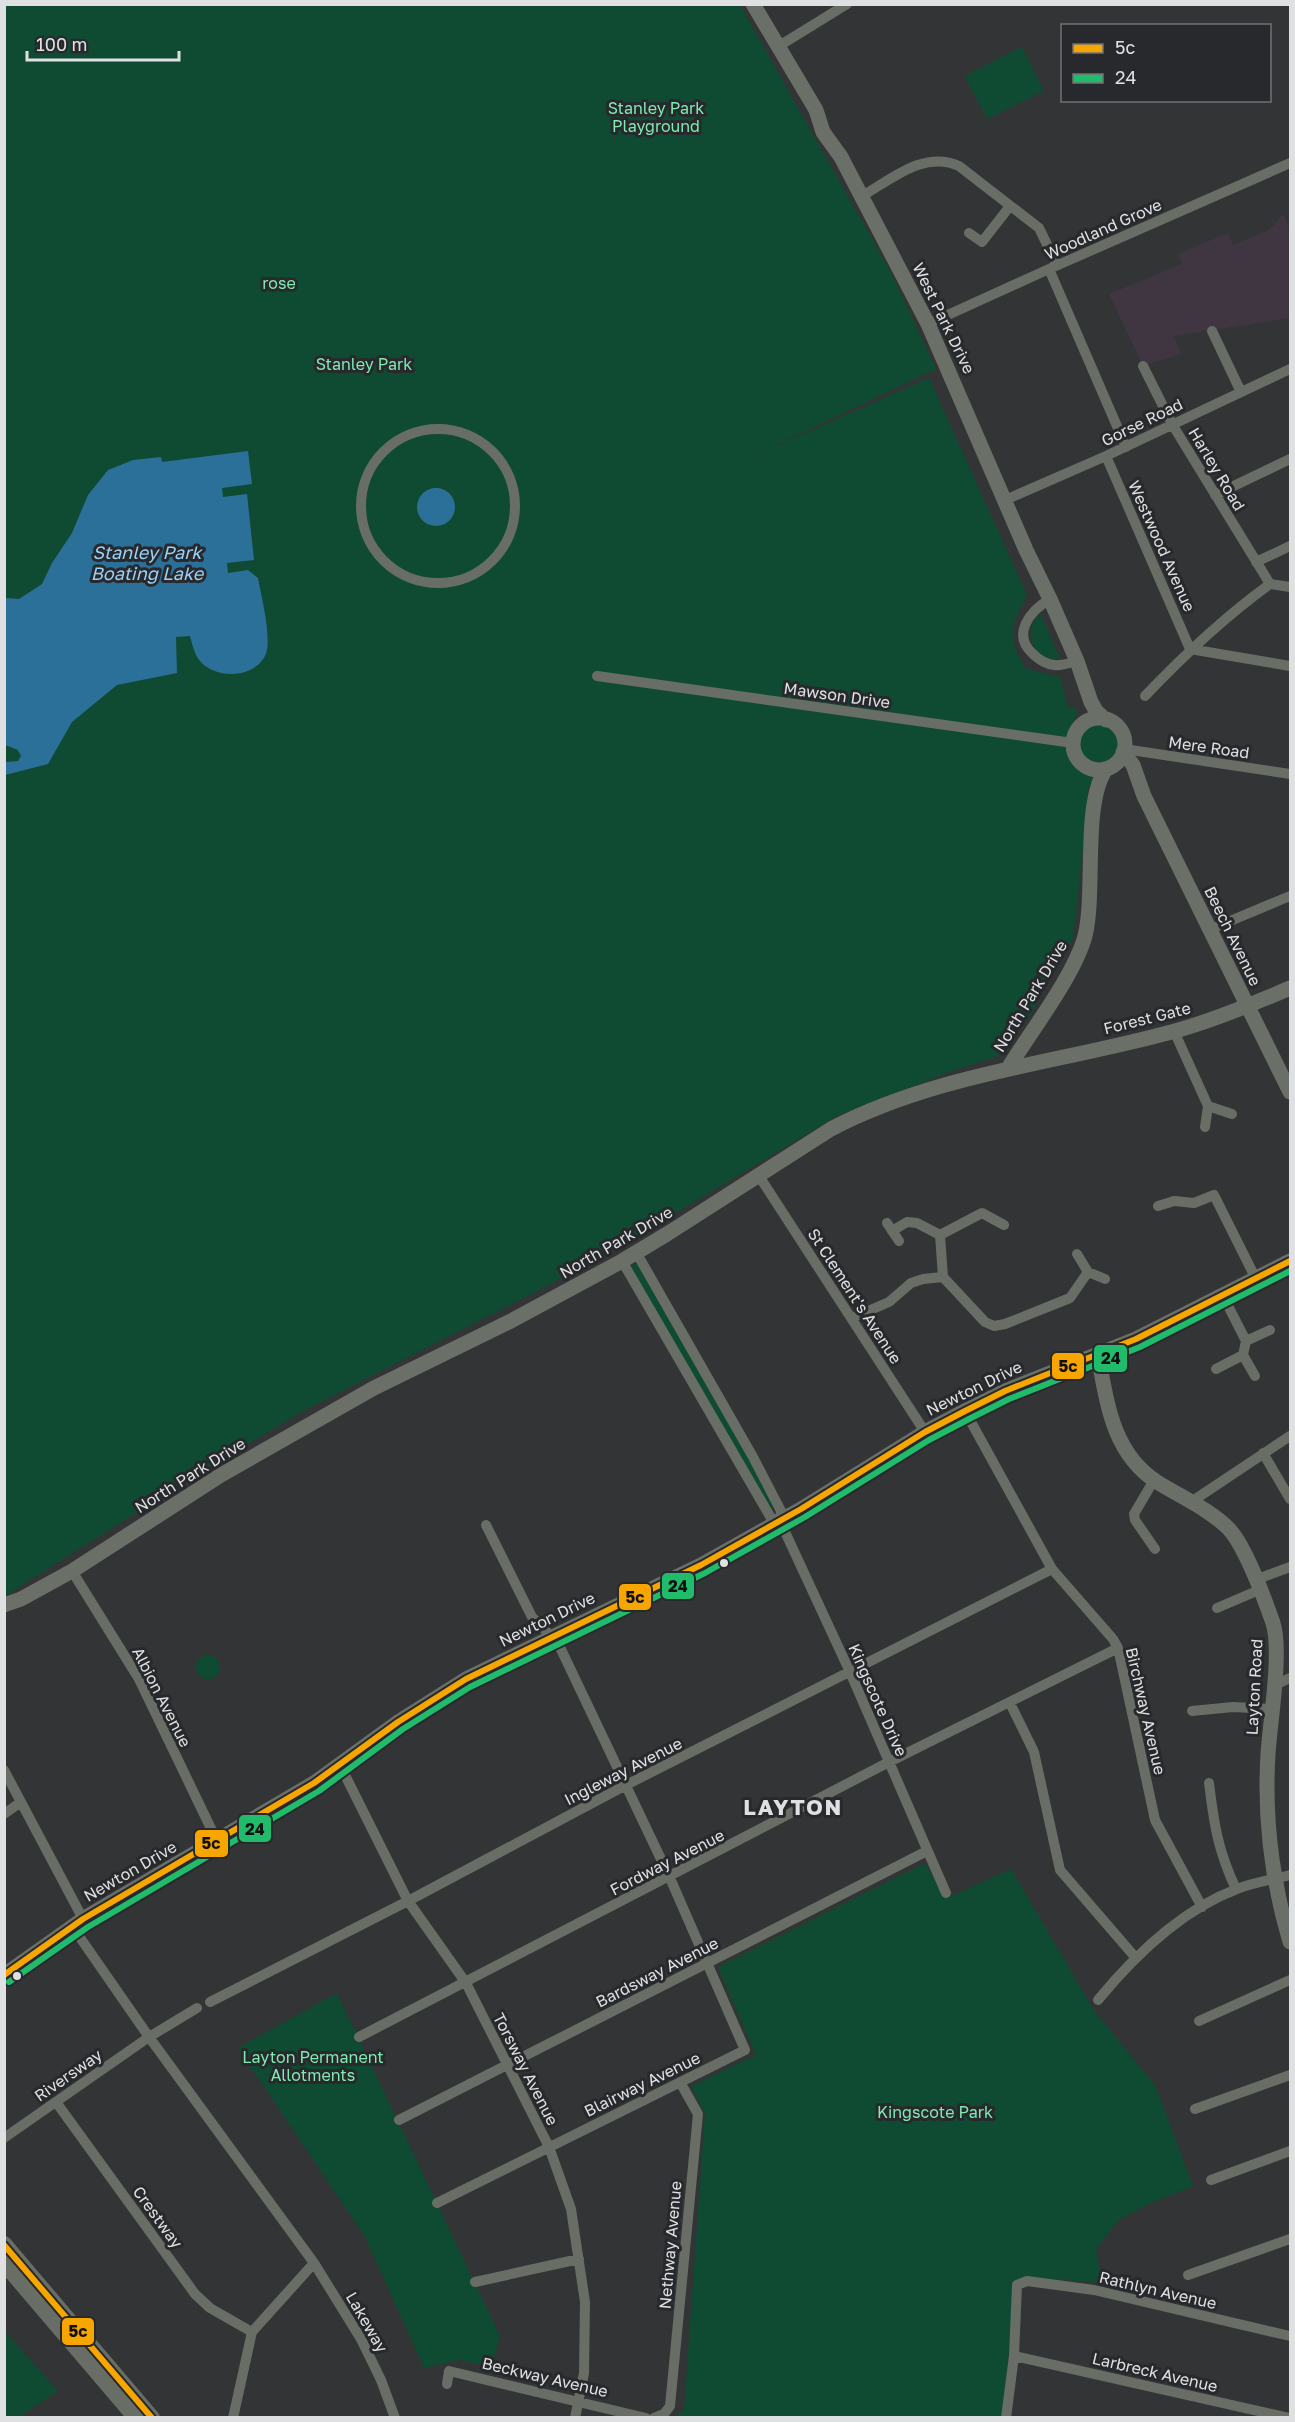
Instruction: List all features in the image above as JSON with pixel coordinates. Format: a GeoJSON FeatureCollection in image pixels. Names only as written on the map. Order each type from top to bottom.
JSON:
{"type":"FeatureCollection","features":[{"type":"Feature","properties":{"kind":"main road"},"geometry":{"type":"LineString","coordinates":[[4,2244],[153,2418]]}},
{"type":"Feature","properties":{"kind":"main road"},"geometry":{"type":"LineString","coordinates":[[4,2263],[136,2418]]}},
{"type":"Feature","properties":{"kind":"street","name":"West Park Drive"},"geometry":{"type":"LineString","coordinates":[[753,4],[816,110],[823,132],[841,157],[928,324],[1050,598],[1093,706],[1106,720]]}},
{"type":"Feature","properties":{"kind":"street"},"geometry":{"type":"LineString","coordinates":[[778,46],[847,4]]}},
{"type":"Feature","properties":{"kind":"street"},"geometry":{"type":"LineString","coordinates":[[862,196],[916,165],[933,159],[948,161],[959,166],[1039,228],[1126,447]]}},
{"type":"Feature","properties":{"kind":"street","name":"Woodland Grove"},"geometry":{"type":"LineString","coordinates":[[928,324],[1053,267],[1290,166]]}},
{"type":"Feature","properties":{"kind":"street"},"geometry":{"type":"LineString","coordinates":[[969,233],[982,242],[1011,206]]}},
{"type":"Feature","properties":{"kind":"street"},"geometry":{"type":"LineString","coordinates":[[1212,331],[1241,392]]}},
{"type":"Feature","properties":{"kind":"street","name":"Harley Road"},"geometry":{"type":"LineString","coordinates":[[1143,366],[1172,424],[1270,584]]}},
{"type":"Feature","properties":{"kind":"street","name":"Gorse Road"},"geometry":{"type":"LineString","coordinates":[[1005,500],[1126,447],[1290,369]]}},
{"type":"Feature","properties":{"kind":"street"},"geometry":{"type":"LineString","coordinates":[[428,430],[449,430],[468,436],[486,446],[500,460],[510,478],[515,498],[514,517],[509,536],[500,553],[481,571],[445,584],[416,580],[389,567],[375,552],[365,533],[361,515],[361,496],[366,477],[378,457],[401,439],[428,430]]}},
{"type":"Feature","properties":{"kind":"street","name":"Westwood Avenue"},"geometry":{"type":"LineString","coordinates":[[1106,456],[1190,649]]}},
{"type":"Feature","properties":{"kind":"street"},"geometry":{"type":"LineString","coordinates":[[1215,495],[1290,459]]}},
{"type":"Feature","properties":{"kind":"street"},"geometry":{"type":"LineString","coordinates":[[1256,562],[1290,546]]}},
{"type":"Feature","properties":{"kind":"street"},"geometry":{"type":"LineString","coordinates":[[1145,696],[1190,649],[1233,611],[1270,584],[1290,587]]}},
{"type":"Feature","properties":{"kind":"street"},"geometry":{"type":"LineString","coordinates":[[1050,598],[1039,605],[1028,618],[1023,628],[1025,645],[1043,662],[1053,665],[1077,661]]}},
{"type":"Feature","properties":{"kind":"street"},"geometry":{"type":"LineString","coordinates":[[1190,649],[1290,666]]}},
{"type":"Feature","properties":{"kind":"street","name":"West Park Drive"},"geometry":{"type":"LineString","coordinates":[[1076,736],[1082,705],[1077,661]]}},
{"type":"Feature","properties":{"kind":"street","name":"Mawson Drive"},"geometry":{"type":"LineString","coordinates":[[597,676],[1076,736]]}},
{"type":"Feature","properties":{"kind":"street"},"geometry":{"type":"LineString","coordinates":[[1091,720],[1106,720],[1119,729],[1124,738],[1124,751],[1119,760],[1108,768],[1095,770],[1086,766],[1076,756],[1076,736],[1091,720]]}},
{"type":"Feature","properties":{"kind":"street","name":"Mere Road"},"geometry":{"type":"LineString","coordinates":[[1124,751],[1290,774]]}},
{"type":"Feature","properties":{"kind":"street","name":"Beech Avenue"},"geometry":{"type":"LineString","coordinates":[[1124,751],[1133,765],[1144,796],[1290,1092]]}},
{"type":"Feature","properties":{"kind":"street","name":"North Park Drive"},"geometry":{"type":"LineString","coordinates":[[1086,766],[1094,807]]}},
{"type":"Feature","properties":{"kind":"street","name":"Beech Avenue"},"geometry":{"type":"LineString","coordinates":[[1108,768],[1126,775],[1144,796]]}},
{"type":"Feature","properties":{"kind":"street","name":"North Park Drive"},"geometry":{"type":"LineString","coordinates":[[4,1605],[21,1599],[72,1571],[221,1475],[375,1388],[502,1325],[622,1261],[831,1129],[859,1114],[952,1082],[1008,1068],[1070,970],[1082,944],[1089,916],[1094,807],[1099,781],[1108,768]]}},
{"type":"Feature","properties":{"kind":"street"},"geometry":{"type":"LineString","coordinates":[[1211,929],[1290,896]]}},
{"type":"Feature","properties":{"kind":"street","name":"Forest Gate"},"geometry":{"type":"LineString","coordinates":[[1008,1068],[1174,1031],[1247,1006],[1290,988]]}},
{"type":"Feature","properties":{"kind":"street"},"geometry":{"type":"LineString","coordinates":[[1174,1031],[1208,1106],[1205,1127]]}},
{"type":"Feature","properties":{"kind":"street"},"geometry":{"type":"LineString","coordinates":[[1208,1106],[1232,1114]]}},
{"type":"Feature","properties":{"kind":"street","name":"St Clement's Avenue"},"geometry":{"type":"LineString","coordinates":[[759,1176],[925,1432]]}},
{"type":"Feature","properties":{"kind":"street"},"geometry":{"type":"LineString","coordinates":[[1158,1206],[1174,1201],[1194,1203],[1214,1195],[1255,1277]]}},
{"type":"Feature","properties":{"kind":"street"},"geometry":{"type":"LineString","coordinates":[[940,1235],[980,1209],[1004,1225]]}},
{"type":"Feature","properties":{"kind":"street"},"geometry":{"type":"LineString","coordinates":[[898,1241],[889,1227],[907,1221],[917,1223],[940,1235]]}},
{"type":"Feature","properties":{"kind":"street"},"geometry":{"type":"LineString","coordinates":[[940,1235],[943,1277],[977,1316],[985,1323],[994,1326],[1005,1324],[1070,1298],[1088,1272]]}},
{"type":"Feature","properties":{"kind":"street"},"geometry":{"type":"LineString","coordinates":[[622,1261],[771,1518],[780,1521],[781,1511],[758,1466],[636,1252]]}},
{"type":"Feature","properties":{"kind":"street"},"geometry":{"type":"LineString","coordinates":[[1077,1254],[1088,1272],[1105,1279]]}},
{"type":"Feature","properties":{"kind":"street","name":"Newton Drive"},"geometry":{"type":"LineString","coordinates":[[4,1975],[77,1922],[275,1807],[340,1765],[398,1722],[466,1679],[701,1565],[780,1521],[925,1432],[965,1411],[1005,1391],[1144,1335],[1290,1261]]}},
{"type":"Feature","properties":{"kind":"street"},"geometry":{"type":"LineString","coordinates":[[852,1318],[889,1302],[911,1283],[943,1277]]}},
{"type":"Feature","properties":{"kind":"street"},"geometry":{"type":"LineString","coordinates":[[1222,1294],[1246,1341],[1243,1355],[1255,1376]]}},
{"type":"Feature","properties":{"kind":"street"},"geometry":{"type":"LineString","coordinates":[[1246,1341],[1270,1330]]}},
{"type":"Feature","properties":{"kind":"street","name":"Layton Road"},"geometry":{"type":"LineString","coordinates":[[1098,1354],[1114,1430],[1140,1468],[1154,1480],[1191,1502],[1230,1531],[1257,1585],[1276,1635],[1267,1785],[1274,1880],[1290,1942]]}},
{"type":"Feature","properties":{"kind":"street"},"geometry":{"type":"LineString","coordinates":[[1216,1369],[1243,1355]]}},
{"type":"Feature","properties":{"kind":"street","name":"Birchway Avenue"},"geometry":{"type":"LineString","coordinates":[[965,1411],[1052,1569],[1113,1639],[1118,1648],[1155,1820],[1202,1907]]}},
{"type":"Feature","properties":{"kind":"street"},"geometry":{"type":"LineString","coordinates":[[1191,1502],[1290,1436]]}},
{"type":"Feature","properties":{"kind":"street"},"geometry":{"type":"LineString","coordinates":[[1263,1453],[1290,1499]]}},
{"type":"Feature","properties":{"kind":"street"},"geometry":{"type":"LineString","coordinates":[[1154,1480],[1134,1514],[1135,1520],[1155,1549]]}},
{"type":"Feature","properties":{"kind":"street","name":"Kingscote Drive"},"geometry":{"type":"LineString","coordinates":[[780,1521],[850,1672],[946,1893]]}},
{"type":"Feature","properties":{"kind":"street"},"geometry":{"type":"LineString","coordinates":[[486,1525],[532,1617],[558,1643],[670,1878],[707,1964]]}},
{"type":"Feature","properties":{"kind":"street"},"geometry":{"type":"LineString","coordinates":[[1217,1608],[1290,1567]]}},
{"type":"Feature","properties":{"kind":"street","name":"Ingleway Avenue"},"geometry":{"type":"LineString","coordinates":[[210,2002],[408,1901],[626,1785],[1052,1569]]}},
{"type":"Feature","properties":{"kind":"street","name":"Albion Avenue"},"geometry":{"type":"LineString","coordinates":[[72,1571],[139,1679],[217,1841]]}},
{"type":"Feature","properties":{"kind":"street","name":"Fordway Avenue"},"geometry":{"type":"LineString","coordinates":[[358,2037],[670,1878],[889,1762],[1118,1648]]}},
{"type":"Feature","properties":{"kind":"street"},"geometry":{"type":"LineString","coordinates":[[1273,1686],[1290,1677]]}},
{"type":"Feature","properties":{"kind":"street"},"geometry":{"type":"LineString","coordinates":[[1010,1703],[1034,1752],[1060,1870],[1135,1957]]}},
{"type":"Feature","properties":{"kind":"street"},"geometry":{"type":"LineString","coordinates":[[1192,1711],[1233,1707],[1271,1709]]}},
{"type":"Feature","properties":{"kind":"street","name":"Torsway Avenue"},"geometry":{"type":"LineString","coordinates":[[340,1765],[408,1901],[466,1983],[549,2146],[571,2208],[586,2318],[584,2373],[575,2418]]}},
{"type":"Feature","properties":{"kind":"street","name":"Lakeway"},"geometry":{"type":"LineString","coordinates":[[4,1770],[77,1922],[150,2037],[314,2263],[374,2363],[395,2418]]}},
{"type":"Feature","properties":{"kind":"street"},"geometry":{"type":"LineString","coordinates":[[1209,1783],[1214,1830],[1222,1859],[1236,1889]]}},
{"type":"Feature","properties":{"kind":"street"},"geometry":{"type":"LineString","coordinates":[[4,1814],[21,1802]]}},
{"type":"Feature","properties":{"kind":"street","name":"Bardsway Avenue"},"geometry":{"type":"LineString","coordinates":[[399,2120],[927,1851]]}},
{"type":"Feature","properties":{"kind":"street"},"geometry":{"type":"LineString","coordinates":[[1098,2000],[1135,1957],[1162,1934],[1202,1907],[1236,1889],[1290,1875]]}},
{"type":"Feature","properties":{"kind":"street","name":"Blairway Avenue"},"geometry":{"type":"LineString","coordinates":[[437,2203],[745,2050],[707,1964]]}},
{"type":"Feature","properties":{"kind":"street"},"geometry":{"type":"LineString","coordinates":[[1199,2021],[1290,1980]]}},
{"type":"Feature","properties":{"kind":"street"},"geometry":{"type":"LineString","coordinates":[[150,2037],[197,2008]]}},
{"type":"Feature","properties":{"kind":"street","name":"Riversway"},"geometry":{"type":"LineString","coordinates":[[4,2138],[150,2037]]}},
{"type":"Feature","properties":{"kind":"street"},"geometry":{"type":"LineString","coordinates":[[1195,2109],[1290,2075]]}},
{"type":"Feature","properties":{"kind":"street","name":"Nethway Avenue"},"geometry":{"type":"LineString","coordinates":[[659,2416],[670,2406],[698,2114],[680,2082]]}},
{"type":"Feature","properties":{"kind":"street","name":"Crestway"},"geometry":{"type":"LineString","coordinates":[[56,2102],[195,2294],[210,2308],[252,2332]]}},
{"type":"Feature","properties":{"kind":"street"},"geometry":{"type":"LineString","coordinates":[[1211,2180],[1290,2151]]}},
{"type":"Feature","properties":{"kind":"street"},"geometry":{"type":"LineString","coordinates":[[1188,2275],[1290,2239]]}},
{"type":"Feature","properties":{"kind":"street"},"geometry":{"type":"LineString","coordinates":[[476,2282],[579,2259]]}},
{"type":"Feature","properties":{"kind":"street"},"geometry":{"type":"LineString","coordinates":[[233,2418],[252,2332],[314,2263]]}},
{"type":"Feature","properties":{"kind":"street","name":"Rathlyn Avenue"},"geometry":{"type":"LineString","coordinates":[[1014,2356],[1017,2285],[1027,2282],[1094,2290],[1290,2336]]}},
{"type":"Feature","properties":{"kind":"street"},"geometry":{"type":"LineString","coordinates":[[1006,2418],[1014,2356]]}},
{"type":"Feature","properties":{"kind":"street","name":"Larbreck Avenue"},"geometry":{"type":"LineString","coordinates":[[1014,2356],[1289,2418]]}},
{"type":"Feature","properties":{"kind":"street","name":"Beckway Avenue"},"geometry":{"type":"LineString","coordinates":[[447,2384],[449,2371],[579,2400],[646,2418]]}},
{"type":"Feature","properties":{"kind":"shaded area"},"geometry":{"type":"Polygon","coordinates":[[[1283,214],[1290,229],[1290,318],[1174,336],[1181,354],[1143,366],[1109,294],[1182,264],[1178,254],[1228,233],[1233,245],[1269,230],[1283,214]]]}},
{"type":"Feature","properties":{"kind":"green space","name":"Stanley Park"},"geometry":{"type":"Polygon","coordinates":[[[4,5],[740,5],[890,271],[936,369],[749,458],[929,378],[1027,595],[1014,624],[1015,648],[1026,669],[1060,677],[1068,708],[1077,708],[1068,749],[1076,760],[1097,774],[1087,791],[1088,803],[1073,939],[1030,1015],[998,1056],[949,1072],[835,1117],[639,1235],[543,1288],[309,1408],[194,1476],[5,1596],[4,5]]]}},
{"type":"Feature","properties":{"kind":"green space"},"geometry":{"type":"Polygon","coordinates":[[[1022,47],[1044,91],[987,119],[965,76],[1022,47]]]}},
{"type":"Feature","properties":{"kind":"green space"},"geometry":{"type":"Polygon","coordinates":[[[1040,613],[1060,658],[1044,657],[1033,646],[1031,630],[1040,613]]]}},
{"type":"Feature","properties":{"kind":"green space"},"geometry":{"type":"Polygon","coordinates":[[[1099,722],[1107,723],[1114,728],[1119,735],[1119,751],[1114,758],[1107,763],[1099,764],[1091,763],[1084,758],[1079,751],[1078,743],[1079,735],[1084,728],[1091,723],[1099,722]]]}},
{"type":"Feature","properties":{"kind":"green space"},"geometry":{"type":"Polygon","coordinates":[[[641,1261],[780,1504],[767,1512],[627,1269],[641,1261]]]}},
{"type":"Feature","properties":{"kind":"green space"},"geometry":{"type":"Polygon","coordinates":[[[208,1655],[217,1658],[220,1667],[217,1676],[208,1679],[199,1676],[196,1667],[199,1658],[208,1655]]]}},
{"type":"Feature","properties":{"kind":"green space","name":"Kingscote Park"},"geometry":{"type":"Polygon","coordinates":[[[925,1863],[945,1899],[1011,1869],[1095,2012],[1155,2085],[1193,2186],[1149,2204],[1119,2220],[1096,2249],[1103,2283],[1026,2277],[1014,2282],[1011,2288],[1011,2332],[1002,2417],[674,2418],[684,2410],[705,2114],[691,2086],[756,2055],[718,1967],[925,1863]]]}},
{"type":"Feature","properties":{"kind":"green space","name":"Layton Permanent Allotments"},"geometry":{"type":"Polygon","coordinates":[[[337,1993],[500,2336],[491,2367],[460,2360],[424,2368],[365,2237],[238,2048],[337,1993]]]}},
{"type":"Feature","properties":{"kind":"green space"},"geometry":{"type":"Polygon","coordinates":[[[5,2332],[58,2391],[19,2417],[5,2417],[5,2332]]]}},
{"type":"Feature","properties":{"kind":"water","name":"Stanley Park Boating Lake"},"geometry":{"type":"Polygon","coordinates":[[[248,451],[252,484],[222,488],[223,497],[247,494],[254,560],[227,563],[228,573],[248,570],[258,578],[268,640],[265,656],[260,663],[246,672],[228,674],[220,672],[204,665],[198,659],[190,636],[176,637],[177,673],[117,685],[72,722],[48,764],[5,775],[5,762],[18,761],[21,756],[18,750],[5,745],[5,598],[19,599],[42,584],[52,563],[72,533],[88,495],[108,470],[133,460],[161,457],[162,462],[248,451]]]}},
{"type":"Feature","properties":{"kind":"water"},"geometry":{"type":"Polygon","coordinates":[[[436,488],[449,494],[455,507],[449,520],[436,526],[423,520],[417,507],[423,494],[436,488]]]}},
{"type":"Feature","properties":{"kind":"transit line","name":"5c"},"geometry":{"type":"LineString","coordinates":[[4,1975],[83,1919],[314,1783],[398,1722],[466,1679],[701,1565],[801,1509],[925,1432],[965,1411],[1005,1391],[1136,1339],[1290,1261]]}},
{"type":"Feature","properties":{"kind":"transit line","name":"24"},"geometry":{"type":"LineString","coordinates":[[9,1982],[88,1927],[319,1791],[403,1729],[470,1687],[705,1573],[805,1517],[929,1440],[969,1419],[1009,1399],[1140,1347],[1290,1271]]}},
{"type":"Feature","properties":{"kind":"transit line","name":"5c"},"geometry":{"type":"LineString","coordinates":[[4,2245],[152,2418]]}},
{"type":"Feature","properties":{"kind":"district","name":"LAYTON"},"geometry":{"type":"Point","coordinates":[793,1806]}},
{"type":"Feature","properties":{"kind":"park label","name":"Stanley Park Playground"},"geometry":{"type":"Point","coordinates":[656,117]}},
{"type":"Feature","properties":{"kind":"park label","name":"rose"},"geometry":{"type":"Point","coordinates":[279,283]}}]}
